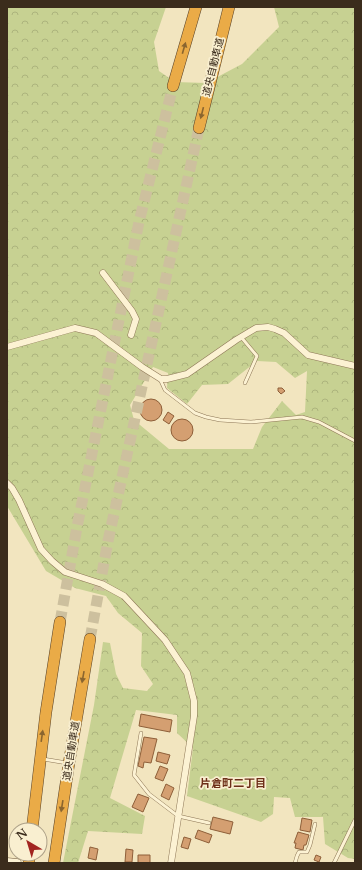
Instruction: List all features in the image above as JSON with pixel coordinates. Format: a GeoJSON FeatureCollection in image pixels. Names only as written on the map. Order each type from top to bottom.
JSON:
{"type":"FeatureCollection","features":[{"type":"Feature","properties":{"kind":"highway"},"geometry":{"type":"LineString","coordinates":[[173,86],[196,7]]}},
{"type":"Feature","properties":{"kind":"highway","name":"道央自動車道"},"geometry":{"type":"LineString","coordinates":[[199,128],[229,7]]}},
{"type":"Feature","properties":{"kind":"highway"},"geometry":{"type":"LineString","coordinates":[[33,822],[39,758],[60,622]]}},
{"type":"Feature","properties":{"kind":"highway","name":"道央自動車道"},"geometry":{"type":"LineString","coordinates":[[54,857],[90,639]]}},
{"type":"Feature","properties":{"kind":"main road"},"geometry":{"type":"LineString","coordinates":[[7,862],[17,863]]}},
{"type":"Feature","properties":{"kind":"street"},"geometry":{"type":"LineString","coordinates":[[103,273],[132,311],[136,319],[131,335]]}},
{"type":"Feature","properties":{"kind":"street"},"geometry":{"type":"LineString","coordinates":[[7,346],[75,328],[96,333],[142,367],[159,378],[167,379],[187,374],[256,328],[268,328],[284,333],[308,355],[355,366]]}},
{"type":"Feature","properties":{"kind":"street"},"geometry":{"type":"LineString","coordinates":[[7,483],[12,488],[19,500],[41,549],[52,561],[66,572],[102,584],[124,596],[165,640],[187,673],[194,701],[194,716],[171,863]]}},
{"type":"Feature","properties":{"kind":"lane"},"geometry":{"type":"LineString","coordinates":[[241,337],[257,356],[245,383]]}},
{"type":"Feature","properties":{"kind":"lane"},"geometry":{"type":"LineString","coordinates":[[159,378],[165,390],[195,413],[206,417],[220,420],[251,422],[302,417],[318,422],[355,441]]}},
{"type":"Feature","properties":{"kind":"lane"},"geometry":{"type":"LineString","coordinates":[[141,733],[134,775],[149,794],[178,816],[209,823]]}},
{"type":"Feature","properties":{"kind":"lane"},"geometry":{"type":"LineString","coordinates":[[39,758],[69,764]]}},
{"type":"Feature","properties":{"kind":"lane"},"geometry":{"type":"LineString","coordinates":[[334,863],[355,820]]}},
{"type":"Feature","properties":{"kind":"lane"},"geometry":{"type":"LineString","coordinates":[[295,863],[296,856],[299,852],[307,852],[315,824]]}},
{"type":"Feature","properties":{"kind":"green space"},"geometry":{"type":"Polygon","coordinates":[[[7,7],[166,7],[154,42],[159,71],[175,82],[206,83],[242,64],[279,27],[274,7],[355,7],[355,859],[348,858],[325,844],[323,817],[295,817],[290,798],[274,797],[273,814],[261,822],[187,796],[193,748],[177,733],[177,715],[136,710],[110,798],[145,816],[142,834],[88,831],[78,863],[63,863],[94,705],[103,642],[110,643],[116,674],[123,688],[147,691],[153,684],[141,666],[142,633],[118,613],[106,596],[75,588],[46,571],[7,506],[7,7]],[[257,361],[228,384],[202,385],[187,404],[167,388],[168,373],[153,367],[130,405],[134,420],[169,449],[253,449],[262,427],[282,401],[296,415],[305,412],[307,371],[295,378],[276,362],[257,361]]]}},
{"type":"Feature","properties":{"kind":"building"},"geometry":{"type":"Polygon","coordinates":[[[278,388],[282,388],[285,391],[281,394],[278,391],[278,388]]]}},
{"type":"Feature","properties":{"kind":"building"},"geometry":{"type":"Polygon","coordinates":[[[151,399],[159,402],[162,410],[159,418],[151,421],[143,418],[140,410],[143,402],[151,399]]]}},
{"type":"Feature","properties":{"kind":"building"},"geometry":{"type":"Polygon","coordinates":[[[168,412],[174,416],[169,424],[163,420],[168,412]]]}},
{"type":"Feature","properties":{"kind":"building"},"geometry":{"type":"Polygon","coordinates":[[[182,419],[190,422],[193,430],[190,438],[182,441],[174,438],[171,430],[174,422],[182,419]]]}},
{"type":"Feature","properties":{"kind":"building"},"geometry":{"type":"Polygon","coordinates":[[[141,714],[172,720],[170,732],[139,726],[141,714]]]}},
{"type":"Feature","properties":{"kind":"building"},"geometry":{"type":"Polygon","coordinates":[[[144,737],[157,739],[151,763],[144,762],[143,768],[138,766],[144,737]]]}},
{"type":"Feature","properties":{"kind":"building"},"geometry":{"type":"Polygon","coordinates":[[[158,752],[170,755],[167,764],[156,761],[158,752]]]}},
{"type":"Feature","properties":{"kind":"building"},"geometry":{"type":"Polygon","coordinates":[[[160,766],[168,769],[163,781],[155,778],[160,766]]]}},
{"type":"Feature","properties":{"kind":"building"},"geometry":{"type":"Polygon","coordinates":[[[166,784],[174,788],[169,800],[161,796],[166,784]]]}},
{"type":"Feature","properties":{"kind":"building"},"geometry":{"type":"Polygon","coordinates":[[[138,794],[149,798],[143,812],[132,807],[138,794]]]}},
{"type":"Feature","properties":{"kind":"building"},"geometry":{"type":"Polygon","coordinates":[[[213,817],[233,822],[230,834],[210,829],[213,817]]]}},
{"type":"Feature","properties":{"kind":"building"},"geometry":{"type":"Polygon","coordinates":[[[302,818],[312,820],[310,832],[300,830],[302,818]]]}},
{"type":"Feature","properties":{"kind":"building"},"geometry":{"type":"Polygon","coordinates":[[[198,830],[212,835],[209,843],[195,838],[198,830]]]}},
{"type":"Feature","properties":{"kind":"building"},"geometry":{"type":"Polygon","coordinates":[[[298,832],[309,835],[303,850],[295,848],[296,843],[294,843],[298,832]]]}},
{"type":"Feature","properties":{"kind":"building"},"geometry":{"type":"Polygon","coordinates":[[[184,837],[191,839],[188,849],[181,847],[184,837]]]}},
{"type":"Feature","properties":{"kind":"building"},"geometry":{"type":"Polygon","coordinates":[[[90,847],[98,849],[96,860],[88,858],[90,847]]]}},
{"type":"Feature","properties":{"kind":"building"},"geometry":{"type":"Polygon","coordinates":[[[126,849],[133,850],[132,862],[125,862],[126,849]]]}},
{"type":"Feature","properties":{"kind":"building"},"geometry":{"type":"Polygon","coordinates":[[[138,855],[150,855],[150,863],[138,863],[138,855]]]}},
{"type":"Feature","properties":{"kind":"building"},"geometry":{"type":"Polygon","coordinates":[[[316,855],[321,857],[319,862],[314,860],[316,855]]]}},
{"type":"Feature","properties":{"kind":"tunnel"},"geometry":{"type":"LineString","coordinates":[[60,622],[77,527],[139,222],[173,86]]}},
{"type":"Feature","properties":{"kind":"tunnel"},"geometry":{"type":"LineString","coordinates":[[90,639],[108,541],[199,128]]}},
{"type":"Feature","properties":{"kind":"district","name":"片倉町二丁目"},"geometry":{"type":"Point","coordinates":[233,783]}}]}
